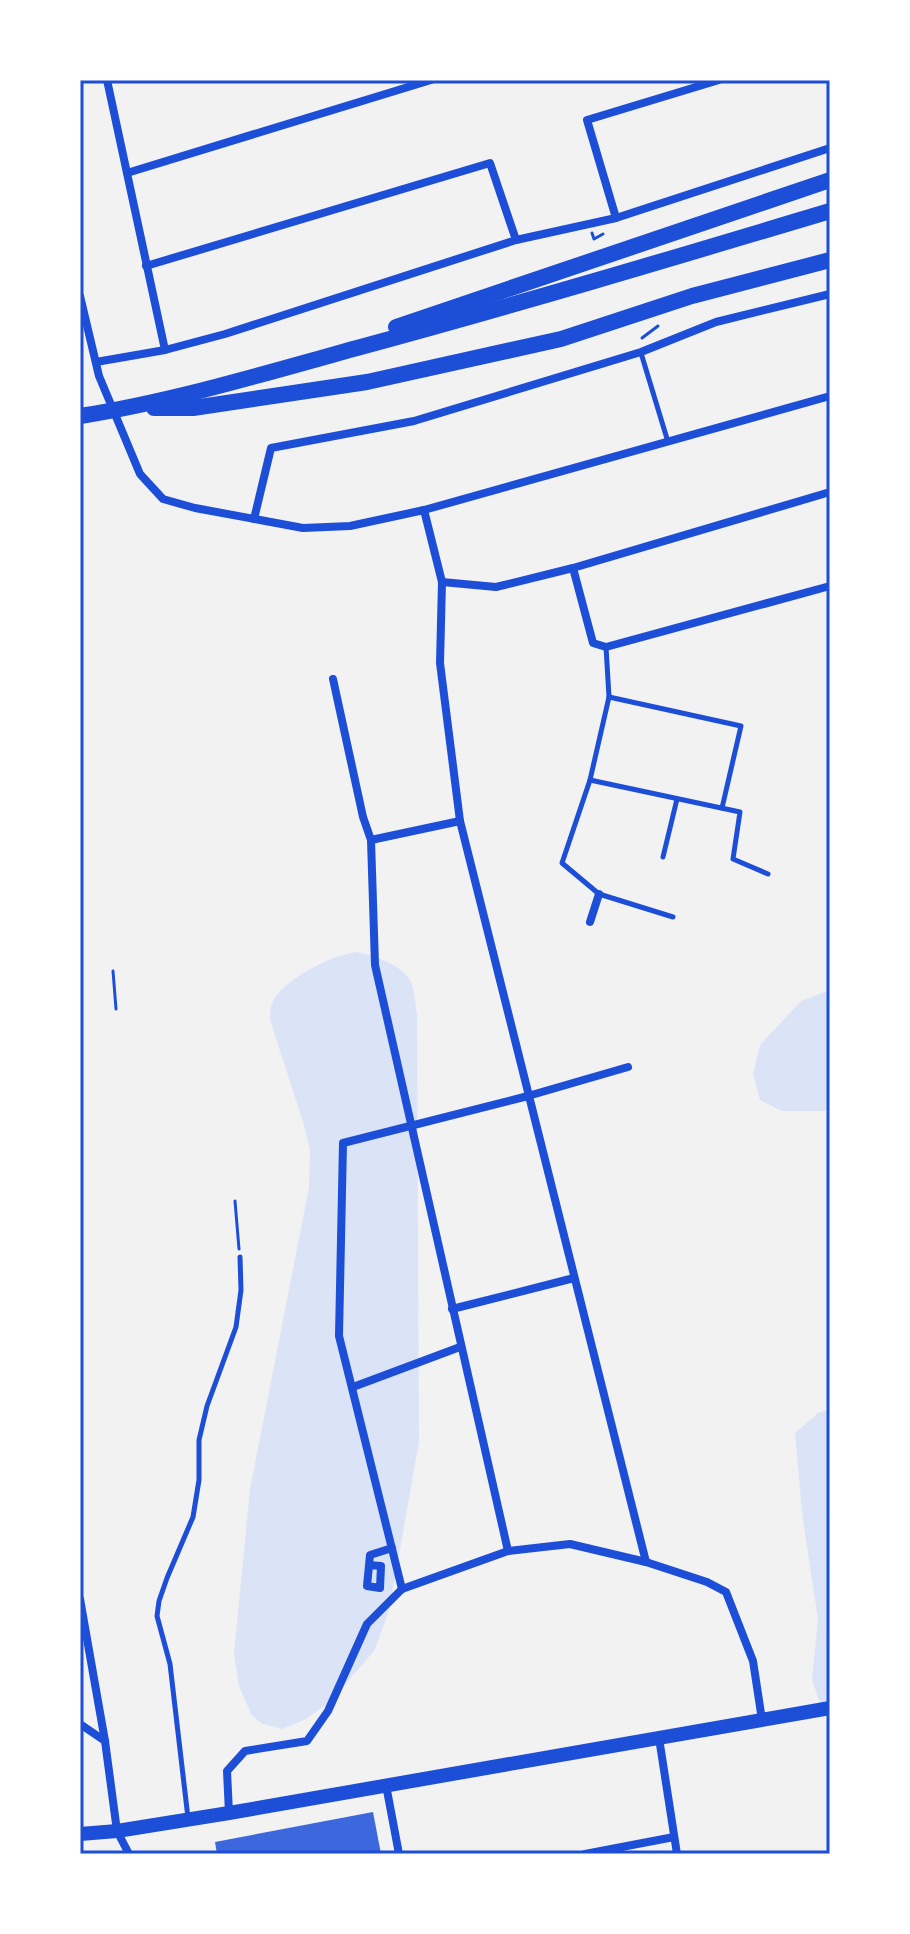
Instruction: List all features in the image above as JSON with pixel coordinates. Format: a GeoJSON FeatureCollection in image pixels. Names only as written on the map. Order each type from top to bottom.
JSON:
{"type":"FeatureCollection","features":[{"type":"Feature","properties":{"kind":"highway"},"geometry":{"type":"LineString","coordinates":[[258,375],[830,180]]}},
{"type":"Feature","properties":{"kind":"highway"},"geometry":{"type":"LineString","coordinates":[[80,416],[127,408],[258,375],[830,211]]}},
{"type":"Feature","properties":{"kind":"highway"},"geometry":{"type":"LineString","coordinates":[[127,408],[193,408],[367,382],[561,339],[692,296],[830,260]]}},
{"type":"Feature","properties":{"kind":"main road"},"geometry":{"type":"LineString","coordinates":[[80,1834],[229,1813],[830,1708]]}},
{"type":"Feature","properties":{"kind":"street"},"geometry":{"type":"LineString","coordinates":[[107,80],[165,350]]}},
{"type":"Feature","properties":{"kind":"street"},"geometry":{"type":"LineString","coordinates":[[127,173],[431,80]]}},
{"type":"Feature","properties":{"kind":"street"},"geometry":{"type":"LineString","coordinates":[[616,218],[587,120],[719,80]]}},
{"type":"Feature","properties":{"kind":"street"},"geometry":{"type":"LineString","coordinates":[[96,362],[165,350],[225,334],[516,240],[616,218],[830,148]]}},
{"type":"Feature","properties":{"kind":"street"},"geometry":{"type":"LineString","coordinates":[[146,266],[490,163],[516,240]]}},
{"type":"Feature","properties":{"kind":"street"},"geometry":{"type":"LineString","coordinates":[[254,519],[271,448],[414,421],[641,352],[716,322],[830,294]]}},
{"type":"Feature","properties":{"kind":"street"},"geometry":{"type":"LineString","coordinates":[[80,296],[99,376],[140,474],[163,499],[303,528],[350,526],[424,510],[830,396]]}},
{"type":"Feature","properties":{"kind":"street"},"geometry":{"type":"LineString","coordinates":[[442,582],[496,587],[573,568],[830,492]]}},
{"type":"Feature","properties":{"kind":"street"},"geometry":{"type":"LineString","coordinates":[[424,510],[442,582],[440,663],[460,821],[646,1562]]}},
{"type":"Feature","properties":{"kind":"street"},"geometry":{"type":"LineString","coordinates":[[573,568],[593,643],[606,647],[830,586]]}},
{"type":"Feature","properties":{"kind":"street"},"geometry":{"type":"LineString","coordinates":[[333,679],[363,817],[371,840],[375,965],[508,1551]]}},
{"type":"Feature","properties":{"kind":"street"},"geometry":{"type":"LineString","coordinates":[[371,840],[460,821]]}},
{"type":"Feature","properties":{"kind":"street"},"geometry":{"type":"LineString","coordinates":[[590,922],[599,894]]}},
{"type":"Feature","properties":{"kind":"street"},"geometry":{"type":"LineString","coordinates":[[402,1589],[339,1336],[343,1143],[628,1067]]}},
{"type":"Feature","properties":{"kind":"street"},"geometry":{"type":"LineString","coordinates":[[452,1309],[574,1278]]}},
{"type":"Feature","properties":{"kind":"street"},"geometry":{"type":"LineString","coordinates":[[353,1387],[460,1347]]}},
{"type":"Feature","properties":{"kind":"street"},"geometry":{"type":"LineString","coordinates":[[229,1813],[227,1771],[245,1751],[307,1741],[328,1711],[367,1624],[402,1589],[508,1551],[570,1544],[646,1562],[707,1582],[726,1592],[753,1661],[762,1721]]}},
{"type":"Feature","properties":{"kind":"street"},"geometry":{"type":"LineString","coordinates":[[369,1565],[370,1555],[392,1548]]}},
{"type":"Feature","properties":{"kind":"street"},"geometry":{"type":"LineString","coordinates":[[80,1602],[105,1741],[117,1831],[129,1854]]}},
{"type":"Feature","properties":{"kind":"street"},"geometry":{"type":"LineString","coordinates":[[80,1724],[105,1741]]}},
{"type":"Feature","properties":{"kind":"street"},"geometry":{"type":"LineString","coordinates":[[659,1738],[677,1854]]}},
{"type":"Feature","properties":{"kind":"street"},"geometry":{"type":"LineString","coordinates":[[386,1785],[399,1854]]}},
{"type":"Feature","properties":{"kind":"street"},"geometry":{"type":"LineString","coordinates":[[585,1854],[674,1837]]}},
{"type":"Feature","properties":{"kind":"lane"},"geometry":{"type":"LineString","coordinates":[[641,352],[668,442]]}},
{"type":"Feature","properties":{"kind":"lane"},"geometry":{"type":"LineString","coordinates":[[606,647],[609,697],[590,780],[562,863],[599,894],[673,917]]}},
{"type":"Feature","properties":{"kind":"lane"},"geometry":{"type":"LineString","coordinates":[[609,697],[741,726],[722,808]]}},
{"type":"Feature","properties":{"kind":"lane"},"geometry":{"type":"LineString","coordinates":[[590,780],[740,812],[733,859],[768,874]]}},
{"type":"Feature","properties":{"kind":"lane"},"geometry":{"type":"LineString","coordinates":[[663,857],[677,799]]}},
{"type":"Feature","properties":{"kind":"lane"},"geometry":{"type":"LineString","coordinates":[[188,1819],[170,1664],[157,1616],[167,1578],[193,1517],[199,1480],[199,1440],[207,1406],[236,1327],[241,1290],[240,1257]]}},
{"type":"Feature","properties":{"kind":"path"},"geometry":{"type":"LineString","coordinates":[[113,971],[116,1009]]}},
{"type":"Feature","properties":{"kind":"path"},"geometry":{"type":"LineString","coordinates":[[235,1201],[240,1257]]}},
{"type":"Feature","properties":{"kind":"shaded area"},"geometry":{"type":"Polygon","coordinates":[[[356,952],[387,962],[407,976],[413,989],[417,1014],[419,1442],[389,1611],[374,1651],[330,1702],[304,1720],[282,1729],[261,1723],[251,1714],[239,1686],[234,1654],[250,1489],[309,1187],[310,1150],[270,1020],[270,1010],[279,992],[298,976],[322,963],[356,952]]]}},
{"type":"Feature","properties":{"kind":"shaded area"},"geometry":{"type":"Polygon","coordinates":[[[830,990],[830,1111],[782,1111],[760,1100],[753,1074],[760,1045],[801,1001],[830,990]]]}},
{"type":"Feature","properties":{"kind":"shaded area"},"geometry":{"type":"Polygon","coordinates":[[[830,1409],[830,1718],[824,1714],[812,1680],[818,1620],[802,1513],[795,1433],[818,1413],[830,1409]]]}},
{"type":"Feature","properties":{"kind":"building"},"geometry":{"type":"Polygon","coordinates":[[[373,1812],[381,1854],[217,1854],[215,1842],[373,1812]]]}}]}
